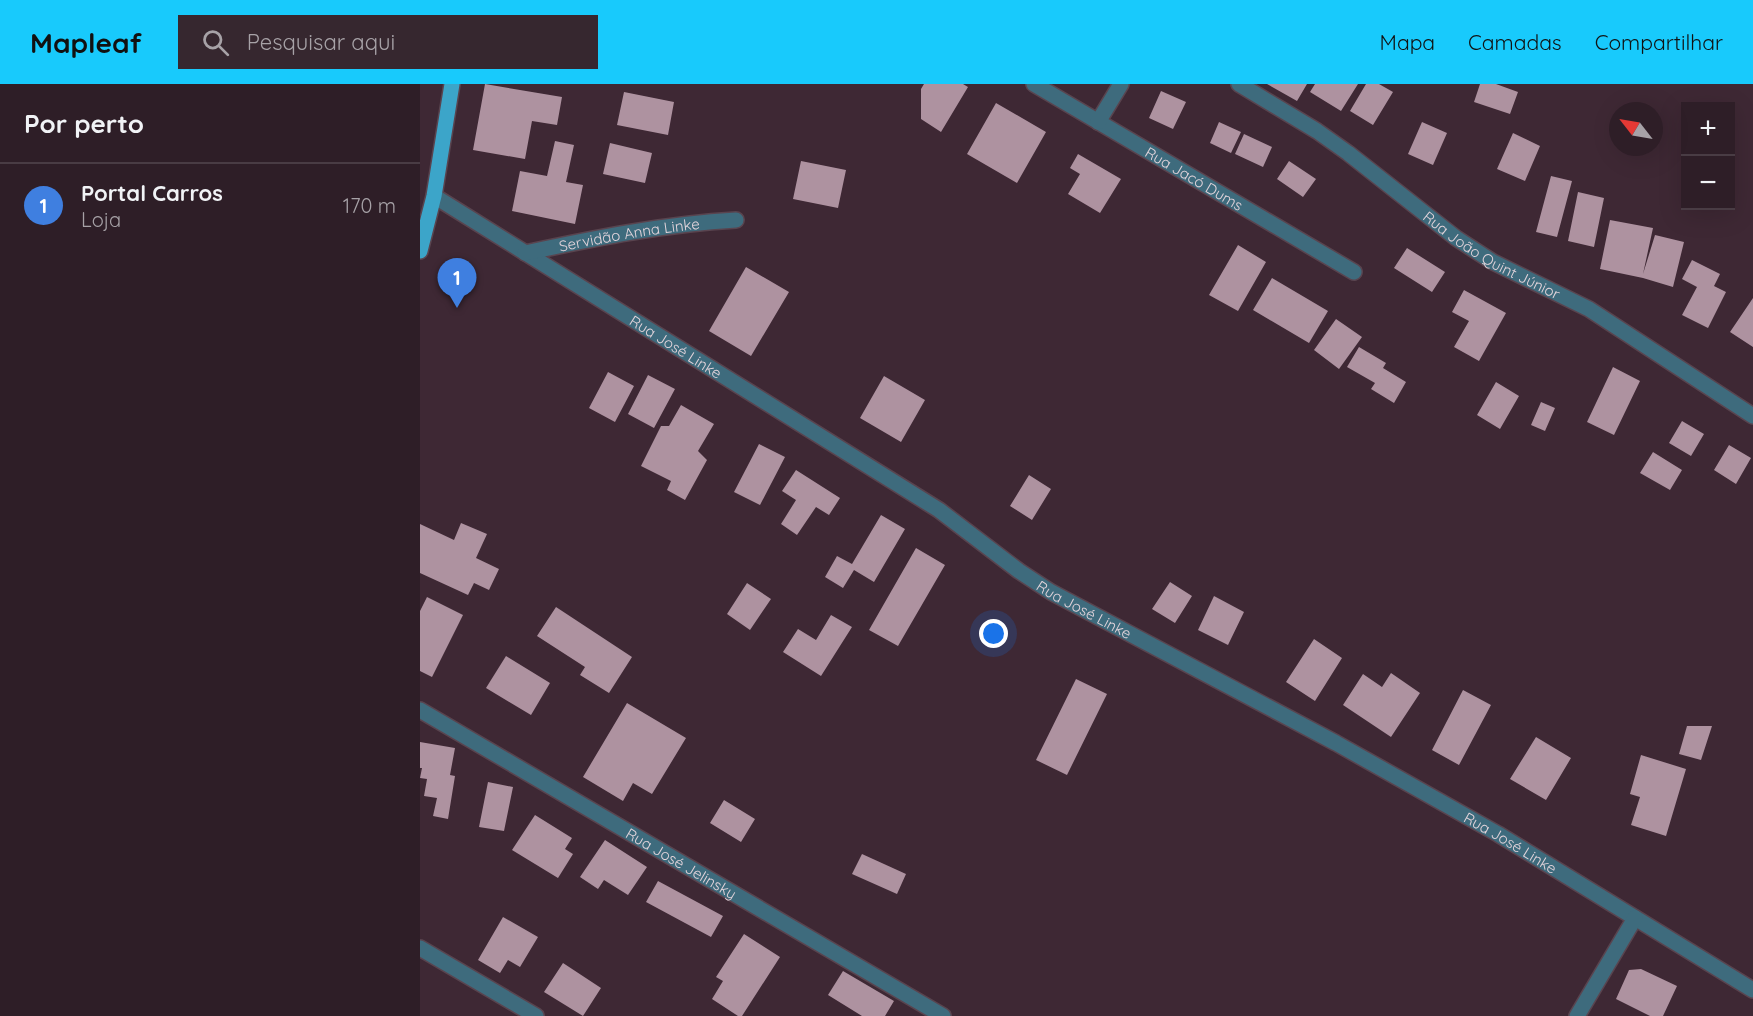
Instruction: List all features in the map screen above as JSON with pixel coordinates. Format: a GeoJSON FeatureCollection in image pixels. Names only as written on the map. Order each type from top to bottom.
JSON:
{"type":"FeatureCollection","features":[{"type":"Feature","properties":{"kind":"main road"},"geometry":{"type":"LineString","coordinates":[[420,251],[434,196],[452,84]]}},
{"type":"Feature","properties":{"kind":"street","name":"Rua Jacó Dums"},"geometry":{"type":"LineString","coordinates":[[1034,84],[1354,272]]}},
{"type":"Feature","properties":{"kind":"street"},"geometry":{"type":"LineString","coordinates":[[1098,122],[1120,84]]}},
{"type":"Feature","properties":{"kind":"street","name":"Rua João Quint Júnior"},"geometry":{"type":"LineString","coordinates":[[1239,84],[1317,131],[1456,238],[1493,262],[1589,309],[1753,416]]}},
{"type":"Feature","properties":{"kind":"street","name":"Rua José Linke"},"geometry":{"type":"LineString","coordinates":[[434,196],[939,510],[1019,571],[1051,592],[1336,743],[1498,834],[1753,990]]}},
{"type":"Feature","properties":{"kind":"street","name":"Servidão Anna Linke"},"geometry":{"type":"LineString","coordinates":[[525,253],[584,240],[659,228],[736,220]]}},
{"type":"Feature","properties":{"kind":"street","name":"Rua José Jelinsky"},"geometry":{"type":"LineString","coordinates":[[420,710],[943,1016]]}},
{"type":"Feature","properties":{"kind":"street"},"geometry":{"type":"LineString","coordinates":[[1577,1016],[1635,918]]}},
{"type":"Feature","properties":{"kind":"street"},"geometry":{"type":"LineString","coordinates":[[420,948],[536,1016]]}},
{"type":"Feature","properties":{"kind":"building"},"geometry":{"type":"Polygon","coordinates":[[[485,84],[562,97],[557,125],[532,121],[525,159],[473,150],[485,84]]]}},
{"type":"Feature","properties":{"kind":"building"},"geometry":{"type":"Polygon","coordinates":[[[924,84],[963,84],[968,87],[941,132],[921,119],[921,89],[924,84]]]}},
{"type":"Feature","properties":{"kind":"building"},"geometry":{"type":"Polygon","coordinates":[[[1267,84],[1307,84],[1297,101],[1267,84]]]}},
{"type":"Feature","properties":{"kind":"building"},"geometry":{"type":"Polygon","coordinates":[[[1315,84],[1358,84],[1341,111],[1310,92],[1315,84]]]}},
{"type":"Feature","properties":{"kind":"building"},"geometry":{"type":"Polygon","coordinates":[[[1366,84],[1379,84],[1393,92],[1373,125],[1350,111],[1366,84]]]}},
{"type":"Feature","properties":{"kind":"building"},"geometry":{"type":"Polygon","coordinates":[[[1480,84],[1496,84],[1518,92],[1510,114],[1474,102],[1480,84]]]}},
{"type":"Feature","properties":{"kind":"building"},"geometry":{"type":"Polygon","coordinates":[[[1161,91],[1186,102],[1173,129],[1149,118],[1161,91]]]}},
{"type":"Feature","properties":{"kind":"building"},"geometry":{"type":"Polygon","coordinates":[[[624,92],[674,102],[668,135],[617,125],[624,92]]]}},
{"type":"Feature","properties":{"kind":"building"},"geometry":{"type":"Polygon","coordinates":[[[996,103],[1046,132],[1017,183],[967,154],[996,103]]]}},
{"type":"Feature","properties":{"kind":"building"},"geometry":{"type":"Polygon","coordinates":[[[1219,122],[1241,132],[1231,153],[1210,143],[1219,122]]]}},
{"type":"Feature","properties":{"kind":"building"},"geometry":{"type":"Polygon","coordinates":[[[1422,122],[1447,133],[1433,165],[1408,154],[1422,122]]]}},
{"type":"Feature","properties":{"kind":"building"},"geometry":{"type":"Polygon","coordinates":[[[1513,133],[1540,146],[1525,181],[1497,169],[1513,133]]]}},
{"type":"Feature","properties":{"kind":"building"},"geometry":{"type":"Polygon","coordinates":[[[1244,134],[1272,147],[1263,167],[1235,154],[1244,134]]]}},
{"type":"Feature","properties":{"kind":"building"},"geometry":{"type":"Polygon","coordinates":[[[555,141],[574,145],[566,182],[583,185],[575,224],[512,211],[520,171],[547,176],[555,141]]]}},
{"type":"Feature","properties":{"kind":"building"},"geometry":{"type":"Polygon","coordinates":[[[610,143],[652,153],[645,183],[603,174],[610,143]]]}},
{"type":"Feature","properties":{"kind":"building"},"geometry":{"type":"Polygon","coordinates":[[[1078,154],[1121,179],[1100,213],[1068,194],[1080,174],[1070,168],[1078,154]]]}},
{"type":"Feature","properties":{"kind":"building"},"geometry":{"type":"Polygon","coordinates":[[[801,161],[846,170],[838,208],[793,199],[801,161]]]}},
{"type":"Feature","properties":{"kind":"building"},"geometry":{"type":"Polygon","coordinates":[[[1289,161],[1316,179],[1303,197],[1277,179],[1289,161]]]}},
{"type":"Feature","properties":{"kind":"building"},"geometry":{"type":"Polygon","coordinates":[[[1551,176],[1572,181],[1557,237],[1536,232],[1551,176]]]}},
{"type":"Feature","properties":{"kind":"building"},"geometry":{"type":"Polygon","coordinates":[[[1578,192],[1604,198],[1594,247],[1568,241],[1578,192]]]}},
{"type":"Feature","properties":{"kind":"building"},"geometry":{"type":"Polygon","coordinates":[[[1610,220],[1653,228],[1643,274],[1655,235],[1684,242],[1673,287],[1600,269],[1610,220]]]}},
{"type":"Feature","properties":{"kind":"building"},"geometry":{"type":"Polygon","coordinates":[[[1238,245],[1266,262],[1238,311],[1209,295],[1238,245]]]}},
{"type":"Feature","properties":{"kind":"building"},"geometry":{"type":"Polygon","coordinates":[[[1407,248],[1445,272],[1432,292],[1394,268],[1407,248]]]}},
{"type":"Feature","properties":{"kind":"building"},"geometry":{"type":"Polygon","coordinates":[[[1692,260],[1720,274],[1714,286],[1726,292],[1708,328],[1682,315],[1697,287],[1682,279],[1692,260]]]}},
{"type":"Feature","properties":{"kind":"building"},"geometry":{"type":"Polygon","coordinates":[[[746,267],[789,292],[751,356],[709,331],[746,267]]]}},
{"type":"Feature","properties":{"kind":"building"},"geometry":{"type":"Polygon","coordinates":[[[1272,278],[1328,311],[1309,343],[1253,310],[1272,278]]]}},
{"type":"Feature","properties":{"kind":"building"},"geometry":{"type":"Polygon","coordinates":[[[1464,290],[1506,313],[1479,361],[1454,347],[1469,321],[1452,312],[1464,290]]]}},
{"type":"Feature","properties":{"kind":"building"},"geometry":{"type":"Polygon","coordinates":[[[1753,298],[1753,347],[1730,332],[1753,298]]]}},
{"type":"Feature","properties":{"kind":"building"},"geometry":{"type":"Polygon","coordinates":[[[1336,319],[1362,337],[1339,369],[1314,350],[1336,319]]]}},
{"type":"Feature","properties":{"kind":"building"},"geometry":{"type":"Polygon","coordinates":[[[1359,347],[1386,363],[1383,368],[1406,382],[1394,403],[1371,389],[1375,383],[1347,367],[1359,347]]]}},
{"type":"Feature","properties":{"kind":"building"},"geometry":{"type":"Polygon","coordinates":[[[1613,367],[1640,381],[1614,435],[1587,422],[1613,367]]]}},
{"type":"Feature","properties":{"kind":"building"},"geometry":{"type":"Polygon","coordinates":[[[608,372],[634,386],[615,422],[589,408],[608,372]]]}},
{"type":"Feature","properties":{"kind":"building"},"geometry":{"type":"Polygon","coordinates":[[[648,375],[675,389],[654,428],[628,414],[648,375]]]}},
{"type":"Feature","properties":{"kind":"building"},"geometry":{"type":"Polygon","coordinates":[[[884,376],[925,400],[901,442],[860,418],[884,376]]]}},
{"type":"Feature","properties":{"kind":"building"},"geometry":{"type":"Polygon","coordinates":[[[1496,382],[1519,396],[1500,429],[1477,415],[1496,382]]]}},
{"type":"Feature","properties":{"kind":"building"},"geometry":{"type":"Polygon","coordinates":[[[1541,402],[1555,408],[1545,431],[1531,425],[1541,402]]]}},
{"type":"Feature","properties":{"kind":"building"},"geometry":{"type":"Polygon","coordinates":[[[681,405],[714,424],[698,451],[707,460],[685,500],[667,490],[671,481],[641,466],[661,426],[669,426],[681,405]]]}},
{"type":"Feature","properties":{"kind":"building"},"geometry":{"type":"Polygon","coordinates":[[[1682,421],[1704,434],[1691,456],[1669,443],[1682,421]]]}},
{"type":"Feature","properties":{"kind":"building"},"geometry":{"type":"Polygon","coordinates":[[[759,444],[785,457],[760,505],[734,492],[759,444]]]}},
{"type":"Feature","properties":{"kind":"building"},"geometry":{"type":"Polygon","coordinates":[[[1729,445],[1751,458],[1736,484],[1714,470],[1729,445]]]}},
{"type":"Feature","properties":{"kind":"building"},"geometry":{"type":"Polygon","coordinates":[[[1653,452],[1682,470],[1670,490],[1640,473],[1653,452]]]}},
{"type":"Feature","properties":{"kind":"building"},"geometry":{"type":"Polygon","coordinates":[[[796,470],[840,498],[829,515],[816,507],[797,535],[781,524],[796,500],[782,491],[796,470]]]}},
{"type":"Feature","properties":{"kind":"building"},"geometry":{"type":"Polygon","coordinates":[[[1029,475],[1051,489],[1032,520],[1010,506],[1029,475]]]}},
{"type":"Feature","properties":{"kind":"building"},"geometry":{"type":"Polygon","coordinates":[[[881,515],[905,529],[874,582],[854,570],[843,588],[825,577],[837,556],[852,564],[881,515]]]}},
{"type":"Feature","properties":{"kind":"building"},"geometry":{"type":"Polygon","coordinates":[[[461,523],[487,534],[476,558],[499,569],[489,590],[474,583],[468,595],[420,573],[420,524],[454,540],[461,523]]]}},
{"type":"Feature","properties":{"kind":"building"},"geometry":{"type":"Polygon","coordinates":[[[916,548],[945,565],[898,646],[869,630],[916,548]]]}},
{"type":"Feature","properties":{"kind":"building"},"geometry":{"type":"Polygon","coordinates":[[[1170,582],[1192,596],[1175,623],[1152,609],[1170,582]]]}},
{"type":"Feature","properties":{"kind":"building"},"geometry":{"type":"Polygon","coordinates":[[[747,583],[771,599],[750,630],[727,614],[747,583]]]}},
{"type":"Feature","properties":{"kind":"building"},"geometry":{"type":"Polygon","coordinates":[[[1214,596],[1244,612],[1228,645],[1198,630],[1214,596]]]}},
{"type":"Feature","properties":{"kind":"building"},"geometry":{"type":"Polygon","coordinates":[[[427,597],[463,615],[432,677],[420,671],[420,611],[427,597]]]}},
{"type":"Feature","properties":{"kind":"building"},"geometry":{"type":"Polygon","coordinates":[[[556,607],[632,657],[609,693],[580,675],[585,667],[537,636],[556,607]]]}},
{"type":"Feature","properties":{"kind":"building"},"geometry":{"type":"Polygon","coordinates":[[[831,615],[852,627],[821,676],[783,652],[798,629],[816,640],[831,615]]]}},
{"type":"Feature","properties":{"kind":"building"},"geometry":{"type":"Polygon","coordinates":[[[1314,639],[1342,658],[1315,701],[1286,682],[1314,639]]]}},
{"type":"Feature","properties":{"kind":"building"},"geometry":{"type":"Polygon","coordinates":[[[506,656],[550,683],[531,715],[486,688],[506,656]]]}},
{"type":"Feature","properties":{"kind":"building"},"geometry":{"type":"Polygon","coordinates":[[[1391,673],[1420,693],[1391,737],[1343,705],[1363,674],[1382,687],[1391,673]]]}},
{"type":"Feature","properties":{"kind":"building"},"geometry":{"type":"Polygon","coordinates":[[[1076,679],[1107,694],[1067,775],[1036,760],[1076,679]]]}},
{"type":"Feature","properties":{"kind":"building"},"geometry":{"type":"Polygon","coordinates":[[[1463,690],[1491,705],[1459,765],[1432,750],[1463,690]]]}},
{"type":"Feature","properties":{"kind":"building"},"geometry":{"type":"Polygon","coordinates":[[[627,703],[686,738],[652,794],[633,783],[623,801],[583,777],[627,703]]]}},
{"type":"Feature","properties":{"kind":"building"},"geometry":{"type":"Polygon","coordinates":[[[1687,726],[1712,726],[1701,760],[1679,754],[1687,726]]]}},
{"type":"Feature","properties":{"kind":"building"},"geometry":{"type":"Polygon","coordinates":[[[1536,737],[1571,758],[1546,800],[1510,779],[1536,737]]]}},
{"type":"Feature","properties":{"kind":"building"},"geometry":{"type":"Polygon","coordinates":[[[420,742],[455,748],[450,775],[455,776],[448,819],[433,816],[437,798],[424,796],[427,779],[420,778],[422,768],[420,768],[420,742]]]}},
{"type":"Feature","properties":{"kind":"building"},"geometry":{"type":"Polygon","coordinates":[[[1641,755],[1686,769],[1666,836],[1631,825],[1640,797],[1630,794],[1641,755]]]}},
{"type":"Feature","properties":{"kind":"building"},"geometry":{"type":"Polygon","coordinates":[[[488,782],[513,787],[504,831],[479,827],[488,782]]]}},
{"type":"Feature","properties":{"kind":"building"},"geometry":{"type":"Polygon","coordinates":[[[724,800],[755,819],[741,842],[710,823],[724,800]]]}},
{"type":"Feature","properties":{"kind":"building"},"geometry":{"type":"Polygon","coordinates":[[[535,815],[572,838],[565,849],[573,854],[558,878],[512,850],[535,815]]]}},
{"type":"Feature","properties":{"kind":"building"},"geometry":{"type":"Polygon","coordinates":[[[605,840],[647,867],[628,895],[604,880],[598,889],[580,877],[605,840]]]}},
{"type":"Feature","properties":{"kind":"building"},"geometry":{"type":"Polygon","coordinates":[[[862,854],[906,874],[897,894],[852,874],[862,854]]]}},
{"type":"Feature","properties":{"kind":"building"},"geometry":{"type":"Polygon","coordinates":[[[658,881],[723,916],[711,937],[646,902],[658,881]]]}},
{"type":"Feature","properties":{"kind":"building"},"geometry":{"type":"Polygon","coordinates":[[[503,917],[538,937],[520,967],[508,960],[500,973],[478,960],[503,917]]]}},
{"type":"Feature","properties":{"kind":"building"},"geometry":{"type":"Polygon","coordinates":[[[744,934],[780,957],[742,1016],[738,1016],[712,999],[723,981],[716,977],[744,934]]]}},
{"type":"Feature","properties":{"kind":"building"},"geometry":{"type":"Polygon","coordinates":[[[563,963],[601,988],[583,1016],[544,992],[563,963]]]}},
{"type":"Feature","properties":{"kind":"building"},"geometry":{"type":"Polygon","coordinates":[[[1641,969],[1677,986],[1663,1016],[1650,1016],[1616,999],[1629,970],[1641,969]]]}},
{"type":"Feature","properties":{"kind":"building"},"geometry":{"type":"Polygon","coordinates":[[[843,971],[894,1001],[885,1016],[862,1016],[828,995],[843,971]]]}},
{"type":"Feature","properties":{"kind":"place","name":"Portal Carros"},"geometry":{"type":"Point","coordinates":[457,308]}}]}
